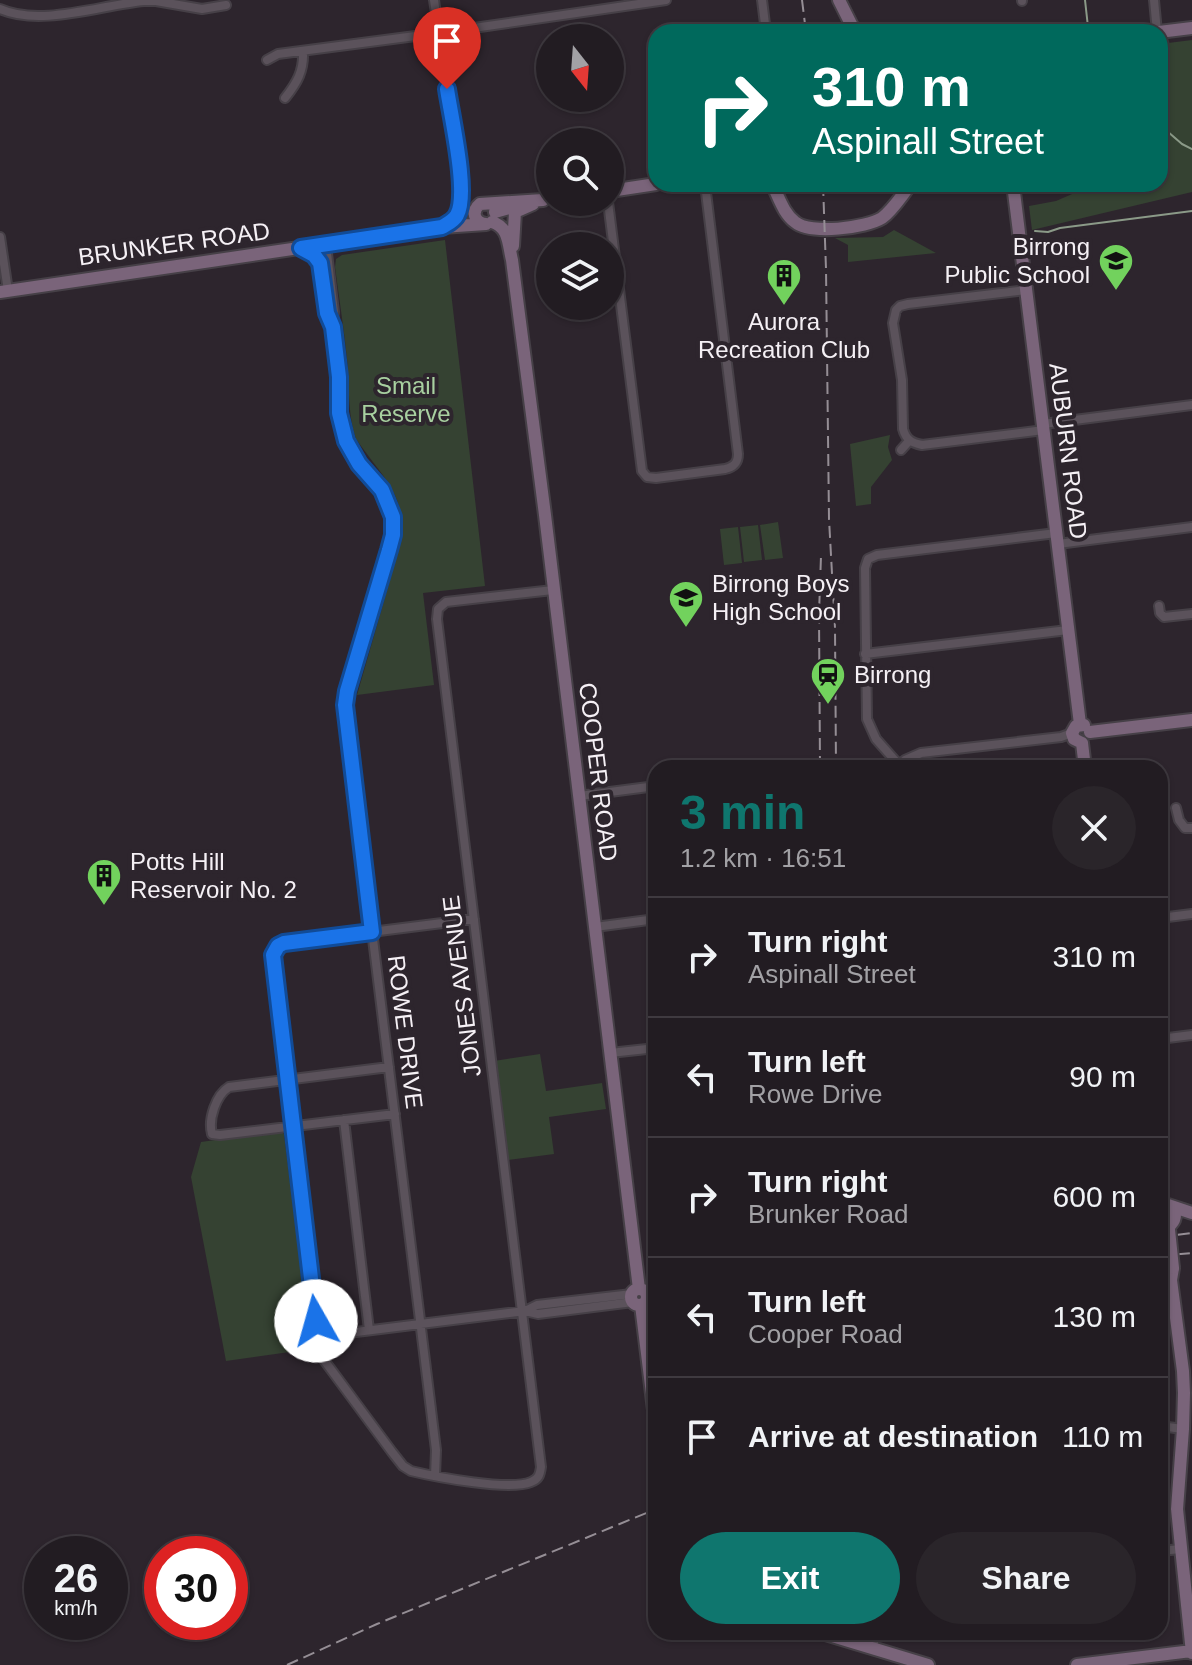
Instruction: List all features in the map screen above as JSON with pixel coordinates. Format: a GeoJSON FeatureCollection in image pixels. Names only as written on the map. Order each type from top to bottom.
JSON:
{"type":"FeatureCollection","features":[{"type":"Feature","properties":{"kind":"main road"},"geometry":{"type":"LineString","coordinates":[[839,0],[851,24]]}},
{"type":"Feature","properties":{"kind":"main road"},"geometry":{"type":"LineString","coordinates":[[1168,31],[1192,28]]}},
{"type":"Feature","properties":{"kind":"main road"},"geometry":{"type":"LineString","coordinates":[[624,189],[648,185]]}},
{"type":"Feature","properties":{"kind":"main road"},"geometry":{"type":"LineString","coordinates":[[776,192],[786,213],[797,224],[816,228],[866,225],[888,212],[904,192]]}},
{"type":"Feature","properties":{"kind":"main road","name":"AUBURN ROAD"},"geometry":{"type":"LineString","coordinates":[[1014,192],[1084,760]]}},
{"type":"Feature","properties":{"kind":"main road","name":"BRUNKER ROAD"},"geometry":{"type":"LineString","coordinates":[[4,292],[446,226],[485,213],[536,202]]}},
{"type":"Feature","properties":{"kind":"main road"},"geometry":{"type":"LineString","coordinates":[[512,260],[515,212],[536,204]]}},
{"type":"Feature","properties":{"kind":"main road"},"geometry":{"type":"LineString","coordinates":[[485,213],[504,229],[512,260]]}},
{"type":"Feature","properties":{"kind":"main road","name":"COOPER ROAD"},"geometry":{"type":"LineString","coordinates":[[512,260],[595,927],[636,1298],[648,1375]]}},
{"type":"Feature","properties":{"kind":"main road"},"geometry":{"type":"LineString","coordinates":[[1081,733],[1192,720]]}},
{"type":"Feature","properties":{"kind":"main road"},"geometry":{"type":"LineString","coordinates":[[1168,1205],[1192,1214]]}},
{"type":"Feature","properties":{"kind":"main road"},"geometry":{"type":"LineString","coordinates":[[1168,1206],[1175,1215],[1168,1224]]}},
{"type":"Feature","properties":{"kind":"main road"},"geometry":{"type":"LineString","coordinates":[[1168,1226],[1192,1214]]}},
{"type":"Feature","properties":{"kind":"main road"},"geometry":{"type":"LineString","coordinates":[[1077,1665],[1192,1652],[1189,1576],[1181,1549],[1177,1509],[1183,1429],[1183,1371],[1168,1250]]}},
{"type":"Feature","properties":{"kind":"main road"},"geometry":{"type":"LineString","coordinates":[[846,1640],[928,1665]]}},
{"type":"Feature","properties":{"kind":"street"},"geometry":{"type":"LineString","coordinates":[[434,0],[462,194],[467,209],[485,213]]}},
{"type":"Feature","properties":{"kind":"street"},"geometry":{"type":"LineString","coordinates":[[267,60],[278,54],[666,0]]}},
{"type":"Feature","properties":{"kind":"street"},"geometry":{"type":"LineString","coordinates":[[762,0],[765,24]]}},
{"type":"Feature","properties":{"kind":"street"},"geometry":{"type":"LineString","coordinates":[[1154,0],[1157,24]]}},
{"type":"Feature","properties":{"kind":"street"},"geometry":{"type":"LineString","coordinates":[[0,9],[22,16],[42,16],[144,1],[202,9],[226,5]]}},
{"type":"Feature","properties":{"kind":"street"},"geometry":{"type":"LineString","coordinates":[[285,98],[301,73],[303,51]]}},
{"type":"Feature","properties":{"kind":"street"},"geometry":{"type":"LineString","coordinates":[[610,216],[642,471],[647,477],[656,478],[725,469],[734,466],[738,454],[706,192]]}},
{"type":"Feature","properties":{"kind":"street"},"geometry":{"type":"LineString","coordinates":[[446,226],[458,214],[462,194]]}},
{"type":"Feature","properties":{"kind":"street"},"geometry":{"type":"LineString","coordinates":[[0,237],[4,292]]}},
{"type":"Feature","properties":{"kind":"street","name":"ROWE DRIVE"},"geometry":{"type":"LineString","coordinates":[[326,245],[343,432],[359,464],[382,490],[391,509],[394,526],[345,705],[436,1450],[435,1476]]}},
{"type":"Feature","properties":{"kind":"street","name":"ROWE DRIVE"},"geometry":{"type":"LineString","coordinates":[[301,248],[314,255],[320,263],[327,313],[333,327]]}},
{"type":"Feature","properties":{"kind":"street"},"geometry":{"type":"LineString","coordinates":[[1026,290],[908,304],[896,310],[893,323],[902,380],[903,429],[909,441],[922,445],[1192,405]]}},
{"type":"Feature","properties":{"kind":"street"},"geometry":{"type":"LineString","coordinates":[[901,450],[909,441]]}},
{"type":"Feature","properties":{"kind":"street"},"geometry":{"type":"LineString","coordinates":[[892,760],[876,739],[867,719],[865,565],[868,559],[874,555],[1192,527]]}},
{"type":"Feature","properties":{"kind":"street","name":"JONES AVENUE"},"geometry":{"type":"LineString","coordinates":[[435,1476],[501,1486],[532,1482],[539,1476],[541,1467],[438,633],[438,609],[446,602],[553,590]]}},
{"type":"Feature","properties":{"kind":"street"},"geometry":{"type":"LineString","coordinates":[[1159,606],[1164,617],[1192,614]]}},
{"type":"Feature","properties":{"kind":"street"},"geometry":{"type":"LineString","coordinates":[[865,654],[1068,630]]}},
{"type":"Feature","properties":{"kind":"street"},"geometry":{"type":"LineString","coordinates":[[905,760],[921,753],[1081,733]]}},
{"type":"Feature","properties":{"kind":"street"},"geometry":{"type":"LineString","coordinates":[[579,796],[648,787]]}},
{"type":"Feature","properties":{"kind":"street"},"geometry":{"type":"LineString","coordinates":[[1176,808],[1182,825],[1192,828]]}},
{"type":"Feature","properties":{"kind":"street"},"geometry":{"type":"LineString","coordinates":[[1168,917],[1192,914]]}},
{"type":"Feature","properties":{"kind":"street"},"geometry":{"type":"LineString","coordinates":[[435,1476],[403,1466],[321,1356],[319,1347],[323,1333],[316,1321],[273,962],[275,950],[284,943],[474,919]]}},
{"type":"Feature","properties":{"kind":"street"},"geometry":{"type":"LineString","coordinates":[[595,927],[648,920]]}},
{"type":"Feature","properties":{"kind":"street"},"geometry":{"type":"LineString","coordinates":[[1168,1038],[1192,1035]]}},
{"type":"Feature","properties":{"kind":"street"},"geometry":{"type":"LineString","coordinates":[[610,1053],[648,1049]]}},
{"type":"Feature","properties":{"kind":"street"},"geometry":{"type":"LineString","coordinates":[[389,1067],[229,1087],[220,1094],[210,1127],[212,1134],[216,1135],[395,1114]]}},
{"type":"Feature","properties":{"kind":"street"},"geometry":{"type":"LineString","coordinates":[[344,1120],[369,1330]]}},
{"type":"Feature","properties":{"kind":"street"},"geometry":{"type":"LineString","coordinates":[[323,1333],[332,1335],[523,1311],[537,1305],[636,1298]]}},
{"type":"Feature","properties":{"kind":"street"},"geometry":{"type":"LineString","coordinates":[[1168,1427],[1183,1429]]}},
{"type":"Feature","properties":{"kind":"street"},"geometry":{"type":"LineString","coordinates":[[1168,1550],[1181,1549]]}},
{"type":"Feature","properties":{"kind":"street"},"geometry":{"type":"LineString","coordinates":[[873,1648],[874,1640]]}},
{"type":"Feature","properties":{"kind":"green space"},"geometry":{"type":"Polygon","coordinates":[[[1192,40],[1192,192],[1032,230],[1029,206],[1056,201],[1077,192],[1168,192],[1168,43],[1192,40]]]}},
{"type":"Feature","properties":{"kind":"green space"},"geometry":{"type":"Polygon","coordinates":[[[894,230],[936,253],[848,262],[848,245],[835,238],[883,237],[894,230]]]}},
{"type":"Feature","properties":{"kind":"green space","name":"Smail Reserve"},"geometry":{"type":"Polygon","coordinates":[[[445,240],[485,586],[423,593],[434,685],[357,695],[398,552],[401,517],[393,491],[356,439],[353,429],[336,259],[342,255],[445,240]]]}},
{"type":"Feature","properties":{"kind":"green space"},"geometry":{"type":"Polygon","coordinates":[[[890,435],[888,447],[892,460],[871,487],[871,504],[856,506],[850,444],[890,435]]]}},
{"type":"Feature","properties":{"kind":"green space"},"geometry":{"type":"Polygon","coordinates":[[[778,522],[783,558],[765,560],[760,525],[778,522]]]}},
{"type":"Feature","properties":{"kind":"green space"},"geometry":{"type":"Polygon","coordinates":[[[758,525],[762,560],[744,562],[740,527],[758,525]]]}},
{"type":"Feature","properties":{"kind":"green space"},"geometry":{"type":"Polygon","coordinates":[[[738,527],[742,563],[724,565],[720,529],[738,527]]]}},
{"type":"Feature","properties":{"kind":"green space"},"geometry":{"type":"Polygon","coordinates":[[[540,1054],[546,1091],[602,1083],[606,1109],[549,1117],[554,1154],[508,1160],[494,1061],[540,1054]]]}},
{"type":"Feature","properties":{"kind":"green space"},"geometry":{"type":"Polygon","coordinates":[[[280,1131],[284,1134],[311,1349],[226,1361],[191,1177],[201,1142],[280,1131]]]}},
{"type":"Feature","properties":{"kind":"waterway"},"geometry":{"type":"LineString","coordinates":[[1085,0],[1088,24]]}},
{"type":"Feature","properties":{"kind":"waterway"},"geometry":{"type":"LineString","coordinates":[[1168,132],[1192,149]]}},
{"type":"Feature","properties":{"kind":"waterway"},"geometry":{"type":"LineString","coordinates":[[1035,231],[1048,232],[1192,211]]}},
{"type":"Feature","properties":{"kind":"railway"},"geometry":{"type":"LineString","coordinates":[[802,0],[805,24]]}},
{"type":"Feature","properties":{"kind":"railway"},"geometry":{"type":"LineString","coordinates":[[823,192],[836,760]]}},
{"type":"Feature","properties":{"kind":"railway"},"geometry":{"type":"LineString","coordinates":[[820,760],[821,556]]}},
{"type":"Feature","properties":{"kind":"railway"},"geometry":{"type":"LineString","coordinates":[[1168,1236],[1192,1233]]}},
{"type":"Feature","properties":{"kind":"railway"},"geometry":{"type":"LineString","coordinates":[[1168,1255],[1192,1253]]}},
{"type":"Feature","properties":{"kind":"railway"},"geometry":{"type":"LineString","coordinates":[[287,1665],[377,1624],[648,1512]]}},
{"type":"Feature","properties":{"kind":"place","name":"Birrong Public School"},"geometry":{"type":"Point","coordinates":[1116,292]}},
{"type":"Feature","properties":{"kind":"place","name":"Aurora Recreation Club"},"geometry":{"type":"Point","coordinates":[784,307]}},
{"type":"Feature","properties":{"kind":"place","name":"Birrong Boys High School"},"geometry":{"type":"Point","coordinates":[686,629]}},
{"type":"Feature","properties":{"kind":"place","name":"Birrong"},"geometry":{"type":"Point","coordinates":[828,706]}},
{"type":"Feature","properties":{"kind":"place","name":"Potts Hill Reservoir No. 2"},"geometry":{"type":"Point","coordinates":[104,907]}},
{"type":"Feature","properties":{"kind":"route"},"geometry":{"type":"LineString","coordinates":[[316,1321],[273,955],[284,943],[372,932],[345,705],[394,526],[391,509],[382,490],[359,464],[346,441],[339,413],[339,377],[333,327],[327,313],[320,263],[314,255],[301,248],[442,227],[453,220],[458,214],[462,190],[447,89]]}}]}
